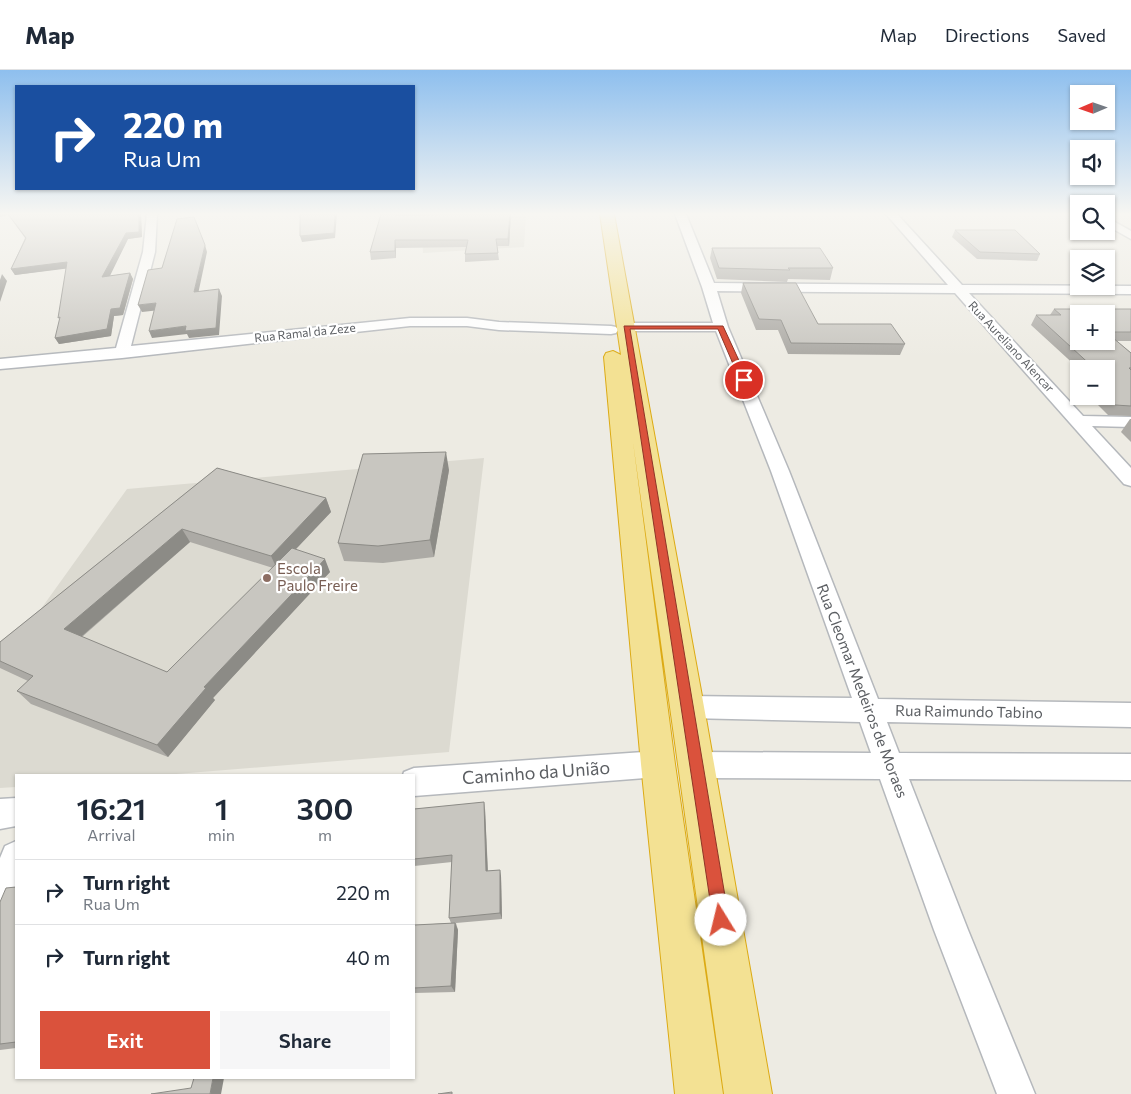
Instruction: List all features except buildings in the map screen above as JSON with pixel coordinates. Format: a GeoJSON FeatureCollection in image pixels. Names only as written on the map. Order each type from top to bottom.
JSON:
{"type":"FeatureCollection","features":[{"type":"Feature","properties":{"kind":"highway"},"geometry":{"type":"LineString","coordinates":[[604,262],[688,707],[748,1094]]}},
{"type":"Feature","properties":{"kind":"highway"},"geometry":{"type":"LineString","coordinates":[[612,262],[658,764],[699,1094]]}},
{"type":"Feature","properties":{"kind":"street"},"geometry":{"type":"LineString","coordinates":[[122,353],[146,262]]}},
{"type":"Feature","properties":{"kind":"street"},"geometry":{"type":"LineString","coordinates":[[699,262],[709,287],[1131,290]]}},
{"type":"Feature","properties":{"kind":"street","name":"Rua Aureliano Alencar"},"geometry":{"type":"LineString","coordinates":[[934,262],[1131,480]]}},
{"type":"Feature","properties":{"kind":"street","name":"Rua Cleomar Medeiros de Moraes"},"geometry":{"type":"LineString","coordinates":[[709,287],[721,327],[780,471],[951,930],[1016,1094]]}},
{"type":"Feature","properties":{"kind":"street","name":"Rua Ramal da Zeze"},"geometry":{"type":"LineString","coordinates":[[0,364],[410,322],[618,328],[721,327]]}},
{"type":"Feature","properties":{"kind":"street"},"geometry":{"type":"LineString","coordinates":[[1079,421],[1131,422]]}},
{"type":"Feature","properties":{"kind":"street","name":"Rua Raimundo Tabino"},"geometry":{"type":"LineString","coordinates":[[688,707],[1131,715]]}},
{"type":"Feature","properties":{"kind":"street","name":"Caminho da União"},"geometry":{"type":"LineString","coordinates":[[415,782],[658,764]]}},
{"type":"Feature","properties":{"kind":"street"},"geometry":{"type":"LineString","coordinates":[[697,765],[1131,767]]}},
{"type":"Feature","properties":{"kind":"street"},"geometry":{"type":"LineString","coordinates":[[0,814],[15,812]]}},
{"type":"Feature","properties":{"kind":"street"},"geometry":{"type":"LineString","coordinates":[[0,896],[15,859]]}},
{"type":"Feature","properties":{"kind":"shaded area","name":"Escola Paulo Freire"},"geometry":{"type":"Polygon","coordinates":[[[484,458],[449,752],[176,774],[15,774],[15,787],[0,788],[0,666],[127,489],[484,458]]]}},
{"type":"Feature","properties":{"kind":"place","name":"Escola Paulo Freire"},"geometry":{"type":"Point","coordinates":[267,578]}},
{"type":"Feature","properties":{"kind":"route"},"geometry":{"type":"LineString","coordinates":[[721,920],[626,327],[721,327],[744,380]]}}]}
